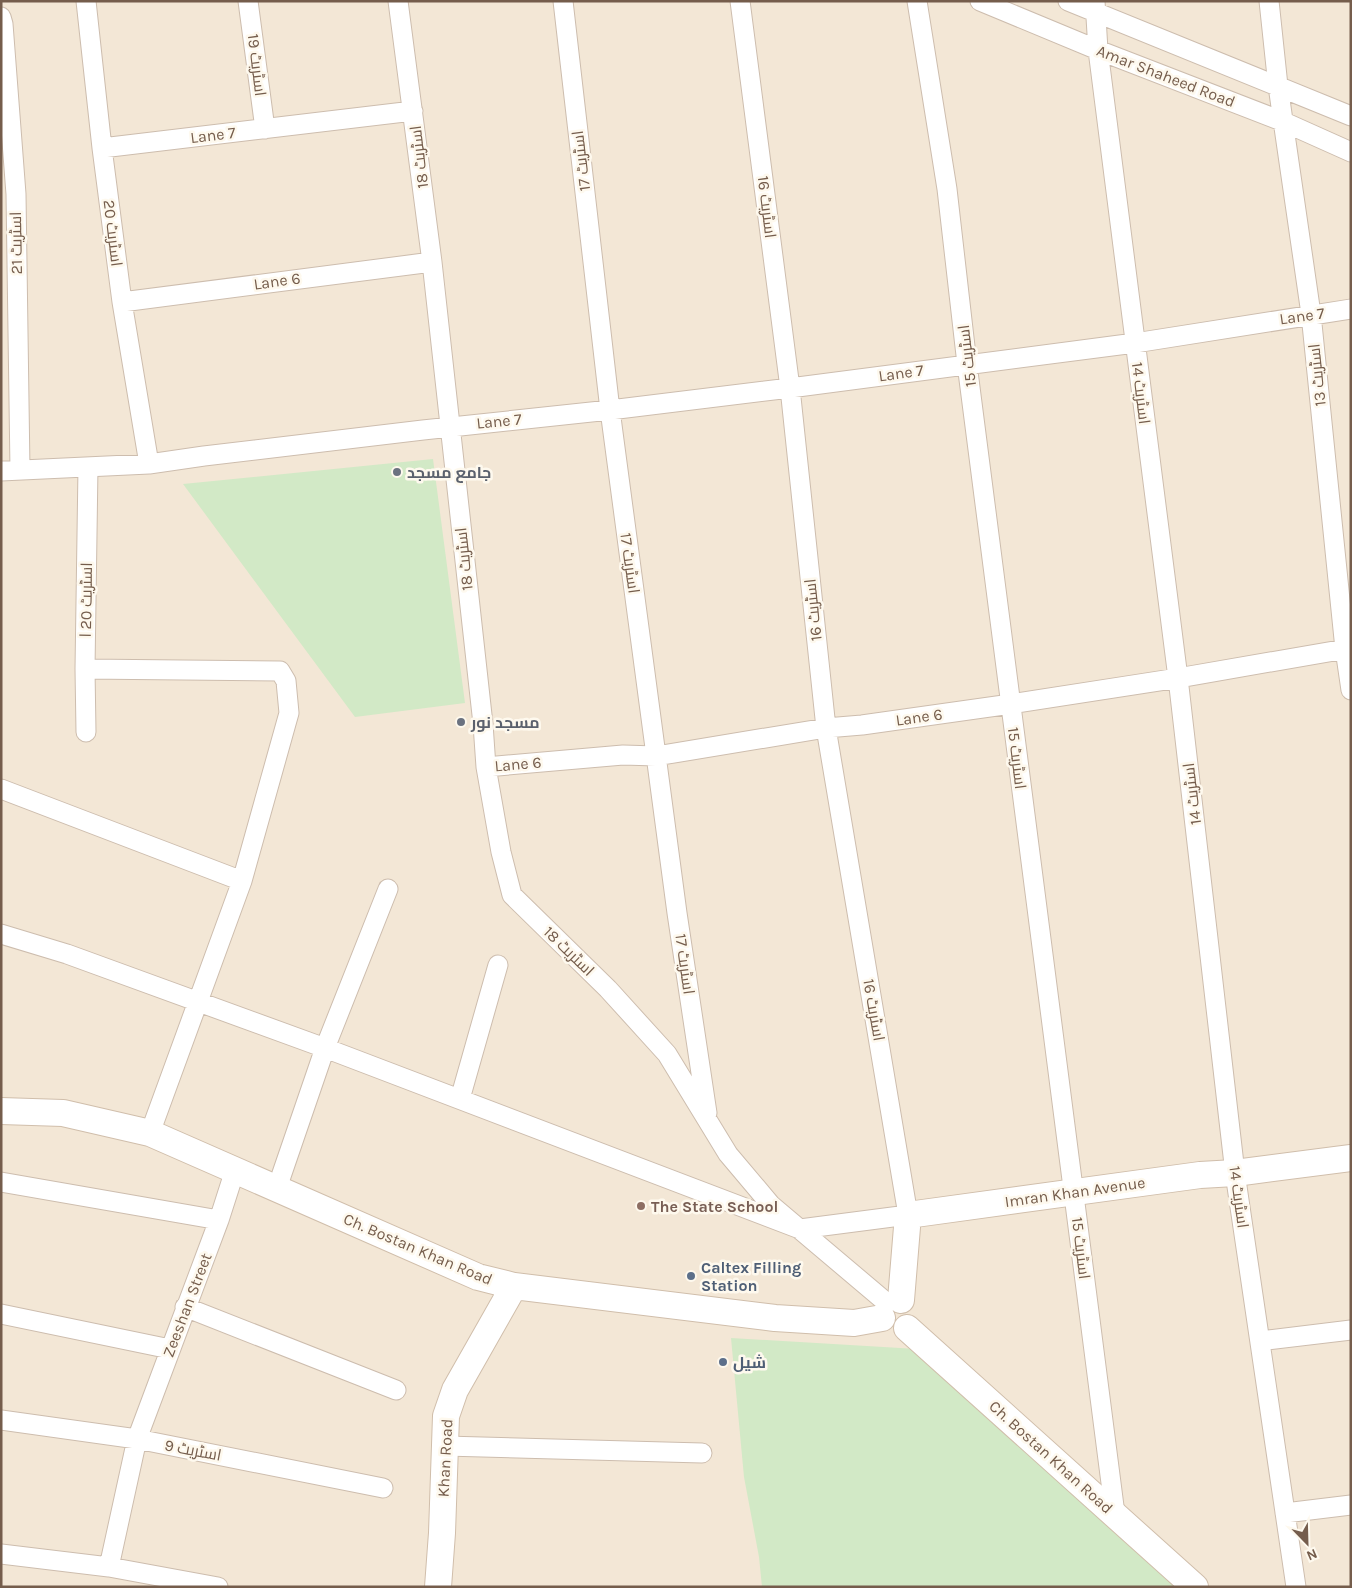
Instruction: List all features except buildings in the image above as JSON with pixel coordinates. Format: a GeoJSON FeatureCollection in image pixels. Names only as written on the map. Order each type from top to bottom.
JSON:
{"type":"FeatureCollection","features":[{"type":"Feature","properties":{"kind":"main road","name":"Ch. Bostan Khan Road"},"geometry":{"type":"LineString","coordinates":[[1,1110],[64,1114],[150,1133],[478,1277],[514,1286],[775,1318],[854,1323],[890,1307],[910,1305],[913,1310],[913,1320],[907,1328],[1195,1587]]}},
{"type":"Feature","properties":{"kind":"main road","name":"Imran Khan Avenue"},"geometry":{"type":"LineString","coordinates":[[908,1215],[1200,1175],[1351,1158]]}},
{"type":"Feature","properties":{"kind":"main road"},"geometry":{"type":"LineString","coordinates":[[890,1307],[908,1215]]}},
{"type":"Feature","properties":{"kind":"main road","name":"Khan Road"},"geometry":{"type":"LineString","coordinates":[[438,1587],[446,1416],[455,1390],[514,1286]]}},
{"type":"Feature","properties":{"kind":"street","name":"اسٹریٹ 20"},"geometry":{"type":"LineString","coordinates":[[86,1],[102,148],[122,302],[150,464]]}},
{"type":"Feature","properties":{"kind":"street","name":"اسٹریٹ 19"},"geometry":{"type":"LineString","coordinates":[[248,1],[265,128]]}},
{"type":"Feature","properties":{"kind":"street","name":"اسٹریٹ 18"},"geometry":{"type":"LineString","coordinates":[[398,1],[432,262],[483,724],[486,767],[501,852],[512,895],[608,989],[667,1054],[728,1154],[771,1205],[890,1307]]}},
{"type":"Feature","properties":{"kind":"street","name":"اسٹریٹ 17"},"geometry":{"type":"LineString","coordinates":[[563,1],[610,410],[656,756],[708,1123]]}},
{"type":"Feature","properties":{"kind":"street","name":"اسٹریٹ 16"},"geometry":{"type":"LineString","coordinates":[[740,1],[790,388],[826,728],[908,1215]]}},
{"type":"Feature","properties":{"kind":"street","name":"اسٹریٹ 15"},"geometry":{"type":"LineString","coordinates":[[917,1],[947,189],[1010,704],[1115,1514]]}},
{"type":"Feature","properties":{"kind":"street","name":"Amar Shaheed Road"},"geometry":{"type":"LineString","coordinates":[[980,1],[1098,50],[1284,122],[1351,152]]}},
{"type":"Feature","properties":{"kind":"street","name":"Amar Shaheed Road"},"geometry":{"type":"LineString","coordinates":[[1068,1],[1096,7],[1351,116]]}},
{"type":"Feature","properties":{"kind":"street","name":"اسٹریٹ 13"},"geometry":{"type":"LineString","coordinates":[[1270,1],[1278,86],[1311,314],[1351,690]]}},
{"type":"Feature","properties":{"kind":"street","name":"اسٹریٹ 14"},"geometry":{"type":"LineString","coordinates":[[1096,7],[1098,50],[1178,678],[1235,1172],[1296,1587]]}},
{"type":"Feature","properties":{"kind":"street","name":"اسٹریٹ 21"},"geometry":{"type":"LineString","coordinates":[[1,16],[3,24],[6,106],[10,340],[20,470]]}},
{"type":"Feature","properties":{"kind":"street","name":"Lane 7"},"geometry":{"type":"LineString","coordinates":[[102,148],[413,111]]}},
{"type":"Feature","properties":{"kind":"street","name":"Lane 6"},"geometry":{"type":"LineString","coordinates":[[122,302],[432,262]]}},
{"type":"Feature","properties":{"kind":"street","name":"Lane 7"},"geometry":{"type":"LineString","coordinates":[[1,471],[150,464],[450,427],[610,410],[1135,343],[1351,309]]}},
{"type":"Feature","properties":{"kind":"street","name":"اسٹریٹ 20 ا"},"geometry":{"type":"LineString","coordinates":[[86,732],[88,467]]}},
{"type":"Feature","properties":{"kind":"street","name":"Lane 6"},"geometry":{"type":"LineString","coordinates":[[486,767],[623,755],[656,756],[826,728],[862,725],[1010,704],[1178,678],[1348,648]]}},
{"type":"Feature","properties":{"kind":"street"},"geometry":{"type":"LineString","coordinates":[[85,668],[280,671],[286,681],[289,713],[242,881],[150,1133]]}},
{"type":"Feature","properties":{"kind":"street"},"geometry":{"type":"LineString","coordinates":[[1,788],[242,881]]}},
{"type":"Feature","properties":{"kind":"street"},"geometry":{"type":"LineString","coordinates":[[277,1188],[325,1048],[388,889]]}},
{"type":"Feature","properties":{"kind":"street"},"geometry":{"type":"LineString","coordinates":[[1,934],[67,954],[325,1048],[800,1229]]}},
{"type":"Feature","properties":{"kind":"street"},"geometry":{"type":"LineString","coordinates":[[460,1099],[498,965]]}},
{"type":"Feature","properties":{"kind":"street","name":"Zeeshan Street"},"geometry":{"type":"LineString","coordinates":[[109,1567],[137,1439],[219,1220],[235,1170]]}},
{"type":"Feature","properties":{"kind":"street"},"geometry":{"type":"LineString","coordinates":[[1,1182],[219,1220]]}},
{"type":"Feature","properties":{"kind":"street","name":"Imran Khan Avenue"},"geometry":{"type":"LineString","coordinates":[[800,1229],[908,1215]]}},
{"type":"Feature","properties":{"kind":"street"},"geometry":{"type":"LineString","coordinates":[[185,1307],[396,1390]]}},
{"type":"Feature","properties":{"kind":"street"},"geometry":{"type":"LineString","coordinates":[[1,1314],[170,1349]]}},
{"type":"Feature","properties":{"kind":"street"},"geometry":{"type":"LineString","coordinates":[[1260,1341],[1351,1330]]}},
{"type":"Feature","properties":{"kind":"street","name":"اسٹریٹ 9"},"geometry":{"type":"LineString","coordinates":[[1,1420],[137,1439],[383,1488]]}},
{"type":"Feature","properties":{"kind":"street"},"geometry":{"type":"LineString","coordinates":[[445,1446],[702,1454]]}},
{"type":"Feature","properties":{"kind":"street"},"geometry":{"type":"LineString","coordinates":[[1285,1513],[1351,1505]]}},
{"type":"Feature","properties":{"kind":"street"},"geometry":{"type":"LineString","coordinates":[[1,1554],[109,1567],[218,1587]]}},
{"type":"Feature","properties":{"kind":"shaded area"},"geometry":{"type":"Polygon","coordinates":[[[1,1],[1351,1],[1351,1587],[1,1587],[1,1]]]}},
{"type":"Feature","properties":{"kind":"green space"},"geometry":{"type":"Polygon","coordinates":[[[433,459],[465,703],[355,717],[183,484],[433,459]]]}},
{"type":"Feature","properties":{"kind":"green space"},"geometry":{"type":"Polygon","coordinates":[[[731,1338],[917,1349],[1194,1587],[762,1587],[759,1557],[744,1477],[731,1338]]]}},
{"type":"Feature","properties":{"kind":"place","name":"جامع مسجد"},"geometry":{"type":"Point","coordinates":[397,472]}},
{"type":"Feature","properties":{"kind":"place","name":"مسجد نور"},"geometry":{"type":"Point","coordinates":[461,722]}},
{"type":"Feature","properties":{"kind":"place","name":"The State School"},"geometry":{"type":"Point","coordinates":[641,1206]}},
{"type":"Feature","properties":{"kind":"place","name":"Caltex Filling Station"},"geometry":{"type":"Point","coordinates":[691,1276]}},
{"type":"Feature","properties":{"kind":"place","name":"شیل"},"geometry":{"type":"Point","coordinates":[723,1362]}}]}
